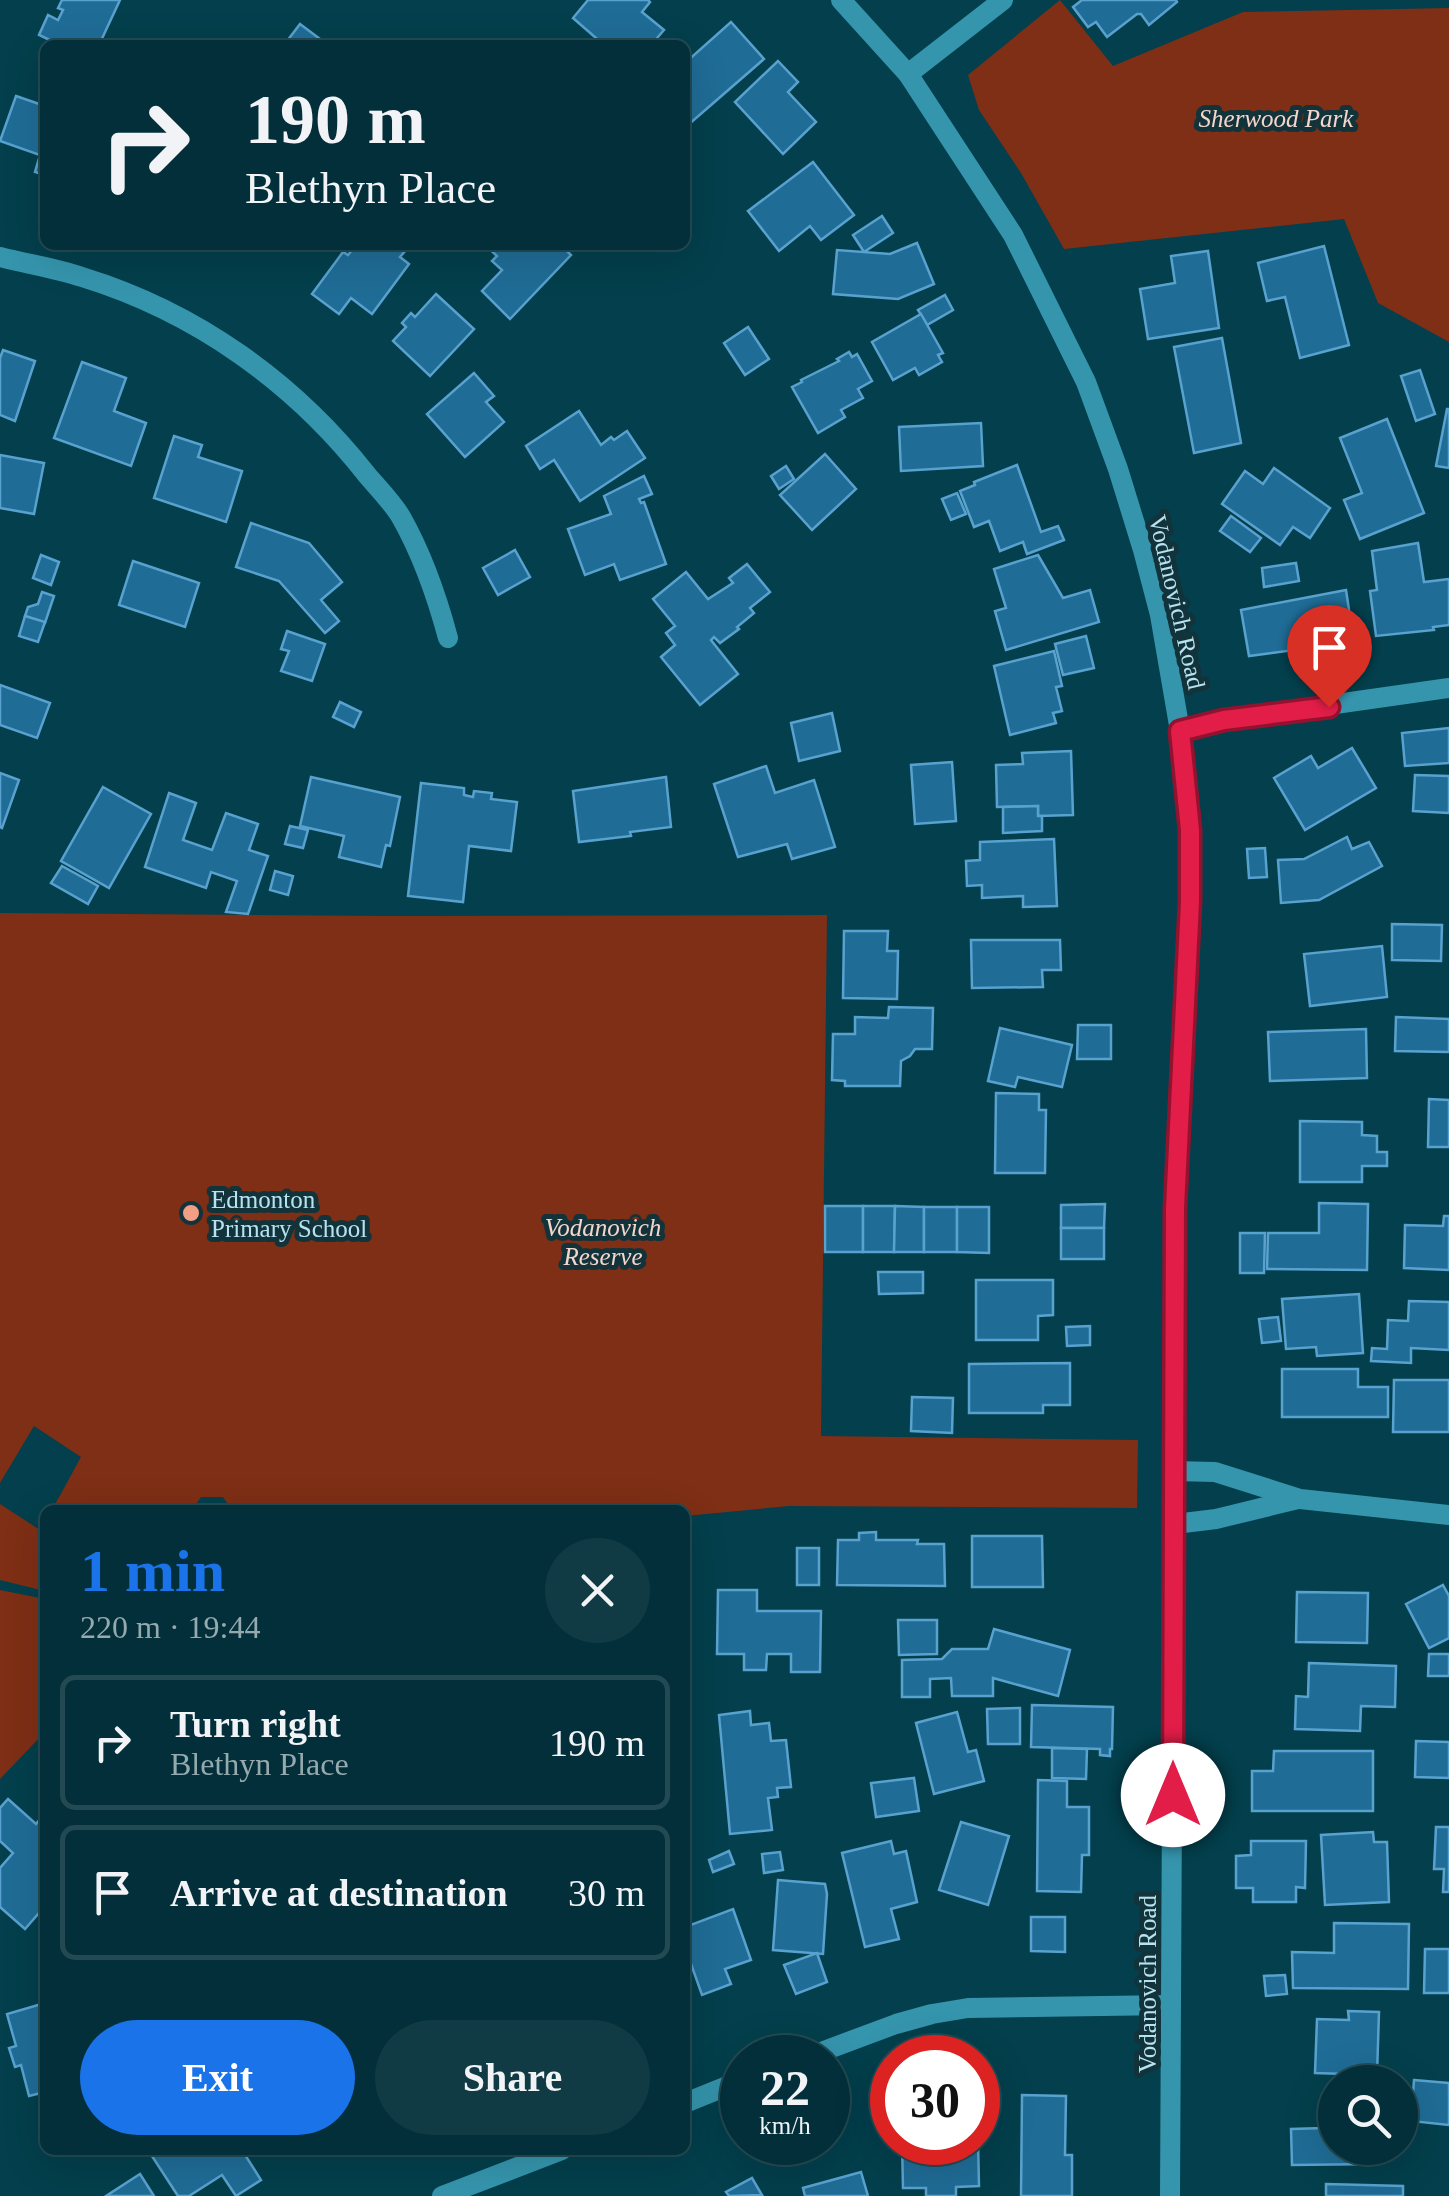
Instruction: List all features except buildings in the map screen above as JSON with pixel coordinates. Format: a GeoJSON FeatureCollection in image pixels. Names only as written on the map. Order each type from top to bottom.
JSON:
{"type":"FeatureCollection","features":[{"type":"Feature","properties":{"kind":"street","name":"Vodanovich Road"},"geometry":{"type":"LineString","coordinates":[[841,0],[908,74],[1013,235],[1086,382],[1143,550],[1160,615],[1180,731],[1190,830],[1190,902],[1175,1208],[1170,2196]]}},
{"type":"Feature","properties":{"kind":"street"},"geometry":{"type":"LineString","coordinates":[[908,74],[1003,0]]}},
{"type":"Feature","properties":{"kind":"street"},"geometry":{"type":"LineString","coordinates":[[0,257],[83,277],[178,316],[239,351],[293,396],[336,436],[400,516],[438,598],[448,638]]}},
{"type":"Feature","properties":{"kind":"street"},"geometry":{"type":"LineString","coordinates":[[1180,731],[1224,720],[1449,688]]}},
{"type":"Feature","properties":{"kind":"street"},"geometry":{"type":"LineString","coordinates":[[1174,1470],[1214,1472],[1300,1499],[1449,1515]]}},
{"type":"Feature","properties":{"kind":"street"},"geometry":{"type":"LineString","coordinates":[[1175,1524],[1216,1519],[1300,1499]]}},
{"type":"Feature","properties":{"kind":"street"},"geometry":{"type":"LineString","coordinates":[[850,2041],[896,2024],[968,2008],[1171,2005]]}},
{"type":"Feature","properties":{"kind":"street"},"geometry":{"type":"LineString","coordinates":[[690,2100],[720,2088]]}},
{"type":"Feature","properties":{"kind":"street"},"geometry":{"type":"LineString","coordinates":[[442,2196],[549,2155]]}},
{"type":"Feature","properties":{"kind":"green space","name":"Sherwood Park"},"geometry":{"type":"Polygon","coordinates":[[[1060,0],[1113,66],[1243,12],[1449,8],[1449,342],[1378,303],[1344,219],[1064,249],[979,110],[968,75],[1060,0]]]}},
{"type":"Feature","properties":{"kind":"green space","name":"Vodanovich Reserve"},"geometry":{"type":"Polygon","coordinates":[[[0,913],[827,915],[821,1436],[1138,1440],[1137,1508],[789,1506],[690,1516],[690,1505],[229,1505],[223,1497],[201,1497],[195,1505],[55,1505],[81,1457],[34,1426],[0,1483],[0,913]]]}},
{"type":"Feature","properties":{"kind":"green space"},"geometry":{"type":"Polygon","coordinates":[[[0,1504],[40,1530],[40,1590],[0,1580],[0,1504]]]}},
{"type":"Feature","properties":{"kind":"green space"},"geometry":{"type":"Polygon","coordinates":[[[0,1590],[40,1598],[40,1737],[0,1779],[0,1590]]]}},
{"type":"Feature","properties":{"kind":"place","name":"Edmonton Primary School"},"geometry":{"type":"Point","coordinates":[191,1213]}},
{"type":"Feature","properties":{"kind":"route"},"geometry":{"type":"LineString","coordinates":[[1173,1795],[1175,1208],[1190,902],[1190,830],[1180,731],[1224,720],[1329,707]]}}]}
